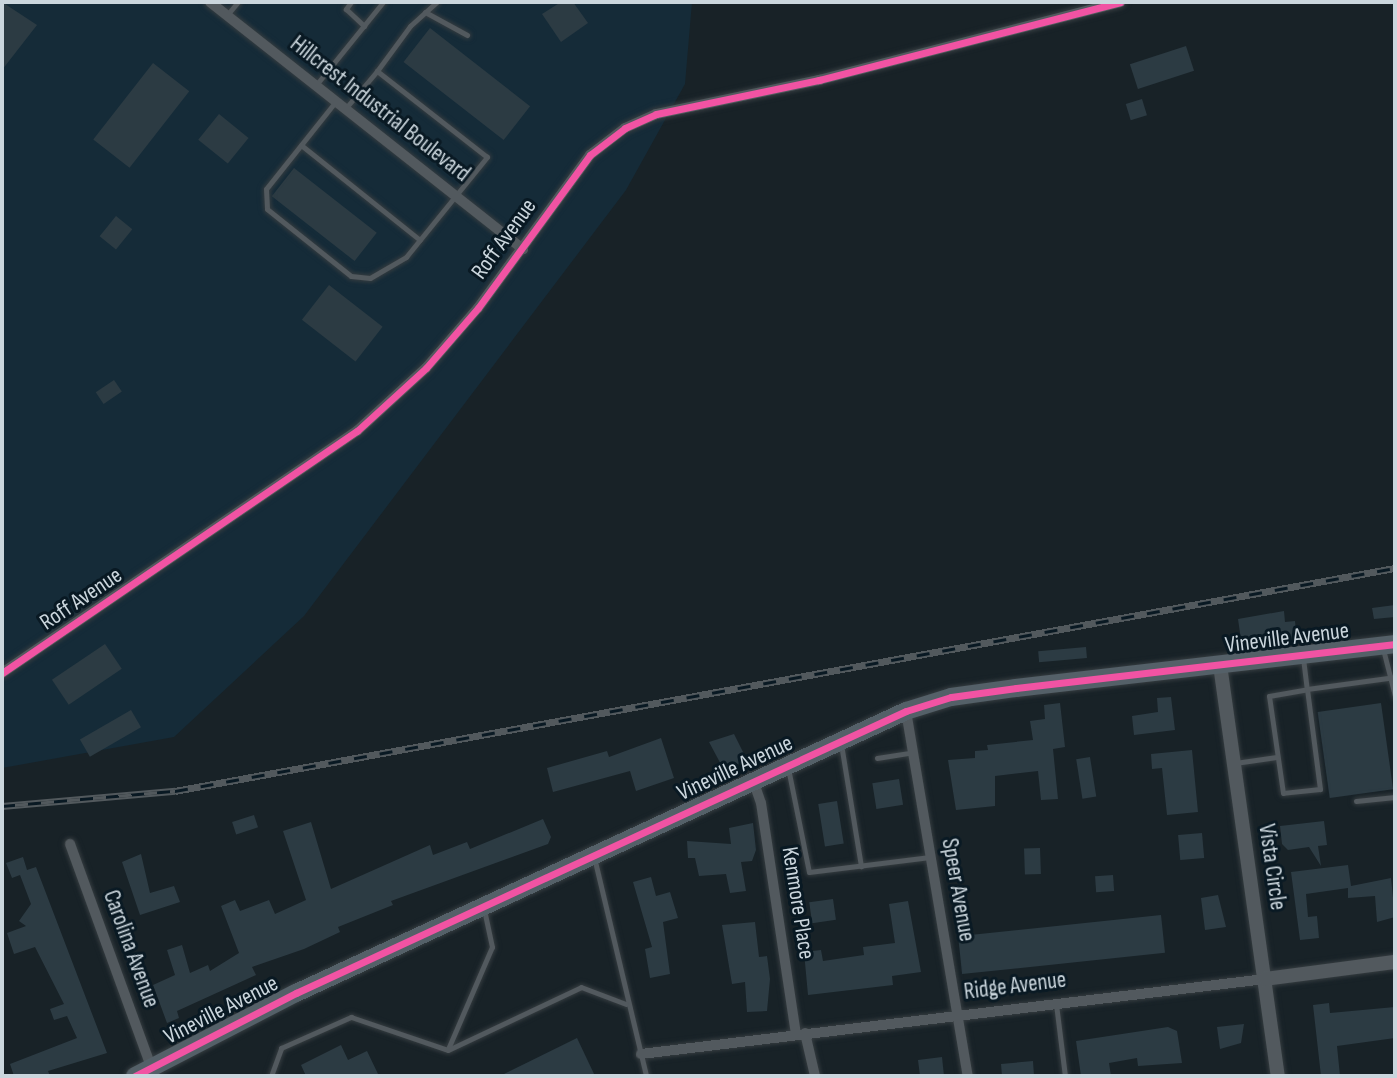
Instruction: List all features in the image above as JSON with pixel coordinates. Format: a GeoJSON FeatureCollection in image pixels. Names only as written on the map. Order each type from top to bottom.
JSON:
{"type":"FeatureCollection","features":[{"type":"Feature","properties":{"kind":"main road","name":"Vineville Avenue"},"geometry":{"type":"LineString","coordinates":[[135,1076],[483,905],[906,711],[964,695],[1389,645]]}},
{"type":"Feature","properties":{"kind":"street","name":"Hillcrest Industrial Boulevard"},"geometry":{"type":"LineString","coordinates":[[210,2],[523,249]]}},
{"type":"Feature","properties":{"kind":"street","name":"Roff Avenue"},"geometry":{"type":"LineString","coordinates":[[2,673],[357,431],[426,368],[523,249],[590,155],[625,128],[656,114],[819,80],[1120,2]]}},
{"type":"Feature","properties":{"kind":"street","name":"Vista Circle"},"geometry":{"type":"LineString","coordinates":[[1220,665],[1278,1076]]}},
{"type":"Feature","properties":{"kind":"street","name":"Speer Avenue"},"geometry":{"type":"LineString","coordinates":[[906,711],[968,1076]]}},
{"type":"Feature","properties":{"kind":"street","name":"Kenmore Place"},"geometry":{"type":"LineString","coordinates":[[753,780],[801,1033],[815,1076]]}},
{"type":"Feature","properties":{"kind":"street","name":"Carolina Avenue"},"geometry":{"type":"LineString","coordinates":[[71,844],[151,1068]]}},
{"type":"Feature","properties":{"kind":"street","name":"Ridge Avenue"},"geometry":{"type":"LineString","coordinates":[[641,1054],[1395,962]]}},
{"type":"Feature","properties":{"kind":"lane"},"geometry":{"type":"LineString","coordinates":[[227,15],[237,2]]}},
{"type":"Feature","properties":{"kind":"lane"},"geometry":{"type":"LineString","coordinates":[[351,2],[346,9],[364,26]]}},
{"type":"Feature","properties":{"kind":"lane"},"geometry":{"type":"LineString","coordinates":[[316,85],[383,2]]}},
{"type":"Feature","properties":{"kind":"lane"},"geometry":{"type":"LineString","coordinates":[[377,71],[487,158],[406,257],[370,278],[351,276],[267,209],[266,189],[301,145],[377,71],[425,12],[437,2]]}},
{"type":"Feature","properties":{"kind":"lane"},"geometry":{"type":"LineString","coordinates":[[425,12],[467,35]]}},
{"type":"Feature","properties":{"kind":"lane"},"geometry":{"type":"LineString","coordinates":[[301,145],[420,240]]}},
{"type":"Feature","properties":{"kind":"lane"},"geometry":{"type":"LineString","coordinates":[[1389,645],[1395,696]]}},
{"type":"Feature","properties":{"kind":"lane"},"geometry":{"type":"LineString","coordinates":[[1302,655],[1307,689],[1320,789],[1283,793],[1269,696],[1307,689],[1392,677]]}},
{"type":"Feature","properties":{"kind":"lane"},"geometry":{"type":"LineString","coordinates":[[840,741],[861,866]]}},
{"type":"Feature","properties":{"kind":"lane"},"geometry":{"type":"LineString","coordinates":[[877,758],[913,752]]}},
{"type":"Feature","properties":{"kind":"lane"},"geometry":{"type":"LineString","coordinates":[[1234,763],[1277,757]]}},
{"type":"Feature","properties":{"kind":"lane"},"geometry":{"type":"LineString","coordinates":[[788,765],[809,872],[931,857]]}},
{"type":"Feature","properties":{"kind":"lane"},"geometry":{"type":"LineString","coordinates":[[1356,801],[1395,797]]}},
{"type":"Feature","properties":{"kind":"lane"},"geometry":{"type":"LineString","coordinates":[[594,854],[626,1004],[646,1076]]}},
{"type":"Feature","properties":{"kind":"lane"},"geometry":{"type":"LineString","coordinates":[[448,1050],[492,947],[494,934],[483,905]]}},
{"type":"Feature","properties":{"kind":"lane"},"geometry":{"type":"LineString","coordinates":[[271,1076],[281,1048],[351,1017],[448,1050],[581,987],[626,1004]]}},
{"type":"Feature","properties":{"kind":"lane"},"geometry":{"type":"LineString","coordinates":[[1056,1004],[1065,1076]]}},
{"type":"Feature","properties":{"kind":"shaded area"},"geometry":{"type":"Polygon","coordinates":[[[2,2],[692,2],[685,84],[626,190],[304,616],[174,737],[2,768],[2,2]]]}},
{"type":"Feature","properties":{"kind":"building"},"geometry":{"type":"Polygon","coordinates":[[[2,2],[37,25],[2,70],[2,2]]]}},
{"type":"Feature","properties":{"kind":"building"},"geometry":{"type":"Polygon","coordinates":[[[561,2],[573,2],[588,23],[561,42],[542,14],[561,2]]]}},
{"type":"Feature","properties":{"kind":"building"},"geometry":{"type":"Polygon","coordinates":[[[430,28],[530,106],[504,140],[404,62],[430,28]]]}},
{"type":"Feature","properties":{"kind":"building"},"geometry":{"type":"Polygon","coordinates":[[[1186,46],[1194,71],[1138,89],[1130,64],[1186,46]]]}},
{"type":"Feature","properties":{"kind":"building"},"geometry":{"type":"Polygon","coordinates":[[[153,63],[189,91],[130,168],[93,139],[153,63]]]}},
{"type":"Feature","properties":{"kind":"building"},"geometry":{"type":"Polygon","coordinates":[[[1142,99],[1147,115],[1131,120],[1126,104],[1142,99]]]}},
{"type":"Feature","properties":{"kind":"building"},"geometry":{"type":"Polygon","coordinates":[[[219,114],[249,138],[228,164],[198,140],[219,114]]]}},
{"type":"Feature","properties":{"kind":"building"},"geometry":{"type":"Polygon","coordinates":[[[294,168],[377,233],[355,261],[272,196],[294,168]]]}},
{"type":"Feature","properties":{"kind":"building"},"geometry":{"type":"Polygon","coordinates":[[[116,216],[132,229],[116,249],[100,236],[116,216]]]}},
{"type":"Feature","properties":{"kind":"building"},"geometry":{"type":"Polygon","coordinates":[[[329,285],[383,327],[355,362],[302,320],[329,285]]]}},
{"type":"Feature","properties":{"kind":"building"},"geometry":{"type":"Polygon","coordinates":[[[114,380],[122,392],[104,404],[96,392],[114,380]]]}},
{"type":"Feature","properties":{"kind":"building"},"geometry":{"type":"Polygon","coordinates":[[[1395,605],[1395,617],[1374,619],[1372,608],[1395,605]]]}},
{"type":"Feature","properties":{"kind":"building"},"geometry":{"type":"Polygon","coordinates":[[[1284,611],[1285,622],[1295,621],[1297,640],[1242,647],[1238,619],[1284,611]]]}},
{"type":"Feature","properties":{"kind":"building"},"geometry":{"type":"Polygon","coordinates":[[[105,644],[122,669],[69,705],[52,680],[105,644]]]}},
{"type":"Feature","properties":{"kind":"building"},"geometry":{"type":"Polygon","coordinates":[[[1086,647],[1087,658],[1039,662],[1038,651],[1086,647]]]}},
{"type":"Feature","properties":{"kind":"building"},"geometry":{"type":"Polygon","coordinates":[[[1171,697],[1175,730],[1134,735],[1132,716],[1158,712],[1157,698],[1171,697]]]}},
{"type":"Feature","properties":{"kind":"building"},"geometry":{"type":"Polygon","coordinates":[[[1060,703],[1065,747],[1053,749],[1058,799],[1041,800],[1038,771],[995,776],[995,806],[956,810],[948,760],[975,758],[975,751],[988,750],[987,745],[1033,740],[1030,721],[1045,719],[1044,705],[1060,703]]]}},
{"type":"Feature","properties":{"kind":"building"},"geometry":{"type":"Polygon","coordinates":[[[1381,703],[1393,789],[1330,798],[1318,712],[1381,703]]]}},
{"type":"Feature","properties":{"kind":"building"},"geometry":{"type":"Polygon","coordinates":[[[131,710],[141,727],[90,757],[80,740],[131,710]]]}},
{"type":"Feature","properties":{"kind":"building"},"geometry":{"type":"Polygon","coordinates":[[[734,734],[747,760],[724,770],[709,742],[734,734]]]}},
{"type":"Feature","properties":{"kind":"building"},"geometry":{"type":"Polygon","coordinates":[[[661,738],[674,778],[636,791],[630,771],[553,792],[547,768],[607,751],[609,757],[661,738]]]}},
{"type":"Feature","properties":{"kind":"building"},"geometry":{"type":"Polygon","coordinates":[[[1192,750],[1198,812],[1167,815],[1162,768],[1152,769],[1151,754],[1192,750]]]}},
{"type":"Feature","properties":{"kind":"building"},"geometry":{"type":"Polygon","coordinates":[[[1090,757],[1096,797],[1082,799],[1076,759],[1090,757]]]}},
{"type":"Feature","properties":{"kind":"building"},"geometry":{"type":"Polygon","coordinates":[[[899,779],[903,805],[876,809],[872,783],[899,779]]]}},
{"type":"Feature","properties":{"kind":"building"},"geometry":{"type":"Polygon","coordinates":[[[837,801],[844,843],[825,846],[818,804],[837,801]]]}},
{"type":"Feature","properties":{"kind":"building"},"geometry":{"type":"Polygon","coordinates":[[[254,815],[258,827],[236,834],[232,822],[254,815]]]}},
{"type":"Feature","properties":{"kind":"building"},"geometry":{"type":"Polygon","coordinates":[[[543,819],[551,837],[548,844],[391,901],[393,905],[338,927],[340,932],[304,949],[252,967],[256,975],[177,1011],[179,1018],[167,1023],[153,985],[175,975],[167,950],[182,945],[190,973],[208,965],[210,971],[239,953],[221,906],[235,900],[240,911],[269,900],[275,914],[306,900],[283,831],[311,822],[331,889],[430,845],[433,855],[467,842],[470,849],[543,819]]]}},
{"type":"Feature","properties":{"kind":"building"},"geometry":{"type":"Polygon","coordinates":[[[1324,821],[1327,845],[1318,846],[1321,866],[1309,847],[1288,850],[1282,844],[1280,826],[1324,821]]]}},
{"type":"Feature","properties":{"kind":"building"},"geometry":{"type":"Polygon","coordinates":[[[753,823],[756,850],[752,861],[741,862],[746,891],[730,893],[726,874],[699,876],[695,858],[688,858],[687,841],[731,844],[729,828],[753,823]]]}},
{"type":"Feature","properties":{"kind":"building"},"geometry":{"type":"Polygon","coordinates":[[[1202,833],[1204,858],[1180,860],[1178,835],[1202,833]]]}},
{"type":"Feature","properties":{"kind":"building"},"geometry":{"type":"Polygon","coordinates":[[[1040,848],[1041,874],[1025,875],[1024,849],[1040,848]]]}},
{"type":"Feature","properties":{"kind":"building"},"geometry":{"type":"Polygon","coordinates":[[[141,854],[150,893],[174,886],[180,902],[140,915],[122,862],[141,854]]]}},
{"type":"Feature","properties":{"kind":"building"},"geometry":{"type":"Polygon","coordinates":[[[23,857],[27,870],[36,867],[107,1053],[48,1071],[50,1076],[14,1076],[10,1064],[77,1038],[67,1016],[54,1020],[50,1009],[64,1004],[35,947],[14,954],[7,933],[26,926],[19,921],[31,904],[20,875],[12,878],[6,863],[23,857]]]}},
{"type":"Feature","properties":{"kind":"building"},"geometry":{"type":"Polygon","coordinates":[[[1348,865],[1351,886],[1391,878],[1395,917],[1377,922],[1375,896],[1348,898],[1348,888],[1306,894],[1308,917],[1317,916],[1319,938],[1300,940],[1291,872],[1348,865]]]}},
{"type":"Feature","properties":{"kind":"building"},"geometry":{"type":"Polygon","coordinates":[[[1113,875],[1114,891],[1096,892],[1095,876],[1113,875]]]}},
{"type":"Feature","properties":{"kind":"building"},"geometry":{"type":"Polygon","coordinates":[[[651,877],[656,896],[670,892],[678,918],[663,922],[670,974],[650,978],[645,949],[652,947],[633,882],[651,877]]]}},
{"type":"Feature","properties":{"kind":"building"},"geometry":{"type":"Polygon","coordinates":[[[1218,895],[1226,927],[1205,930],[1201,898],[1218,895]]]}},
{"type":"Feature","properties":{"kind":"building"},"geometry":{"type":"Polygon","coordinates":[[[833,899],[836,920],[812,923],[809,902],[833,899]]]}},
{"type":"Feature","properties":{"kind":"building"},"geometry":{"type":"Polygon","coordinates":[[[908,901],[921,972],[892,976],[893,985],[808,995],[804,952],[821,950],[823,961],[864,955],[863,947],[895,943],[889,904],[908,901]]]}},
{"type":"Feature","properties":{"kind":"building"},"geometry":{"type":"Polygon","coordinates":[[[1161,915],[1165,953],[962,974],[958,936],[1161,915]]]}},
{"type":"Feature","properties":{"kind":"building"},"geometry":{"type":"Polygon","coordinates":[[[755,922],[759,957],[767,956],[770,979],[767,1011],[747,1012],[745,982],[732,984],[722,925],[755,922]]]}},
{"type":"Feature","properties":{"kind":"building"},"geometry":{"type":"Polygon","coordinates":[[[1329,1003],[1330,1013],[1395,1007],[1395,1038],[1337,1046],[1340,1076],[1321,1076],[1313,1005],[1329,1003]]]}},
{"type":"Feature","properties":{"kind":"building"},"geometry":{"type":"Polygon","coordinates":[[[1244,1024],[1241,1043],[1220,1049],[1217,1027],[1244,1024]]]}},
{"type":"Feature","properties":{"kind":"building"},"geometry":{"type":"Polygon","coordinates":[[[1168,1027],[1177,1031],[1182,1063],[1138,1066],[1137,1058],[1109,1063],[1111,1076],[1081,1076],[1076,1041],[1168,1027]]]}},
{"type":"Feature","properties":{"kind":"building"},"geometry":{"type":"Polygon","coordinates":[[[577,1038],[595,1076],[500,1076],[577,1038]]]}},
{"type":"Feature","properties":{"kind":"building"},"geometry":{"type":"Polygon","coordinates":[[[341,1045],[348,1060],[367,1051],[379,1076],[306,1076],[301,1065],[341,1045]]]}},
{"type":"Feature","properties":{"kind":"building"},"geometry":{"type":"Polygon","coordinates":[[[942,1057],[944,1076],[920,1076],[918,1060],[942,1057]]]}},
{"type":"Feature","properties":{"kind":"building"},"geometry":{"type":"Polygon","coordinates":[[[1033,1061],[1034,1076],[1002,1076],[1001,1064],[1033,1061]]]}},
{"type":"Feature","properties":{"kind":"railway"},"geometry":{"type":"LineString","coordinates":[[2,806],[175,791],[1395,568]]}},
{"type":"Feature","properties":{"kind":"cycle path"},"geometry":{"type":"LineString","coordinates":[[2,673],[357,431],[426,368],[478,308],[590,155],[625,128],[656,114],[819,80],[1120,2]]}},
{"type":"Feature","properties":{"kind":"cycle path"},"geometry":{"type":"LineString","coordinates":[[135,1076],[296,993],[906,711],[951,697],[1016,688],[1395,644]]}}]}
